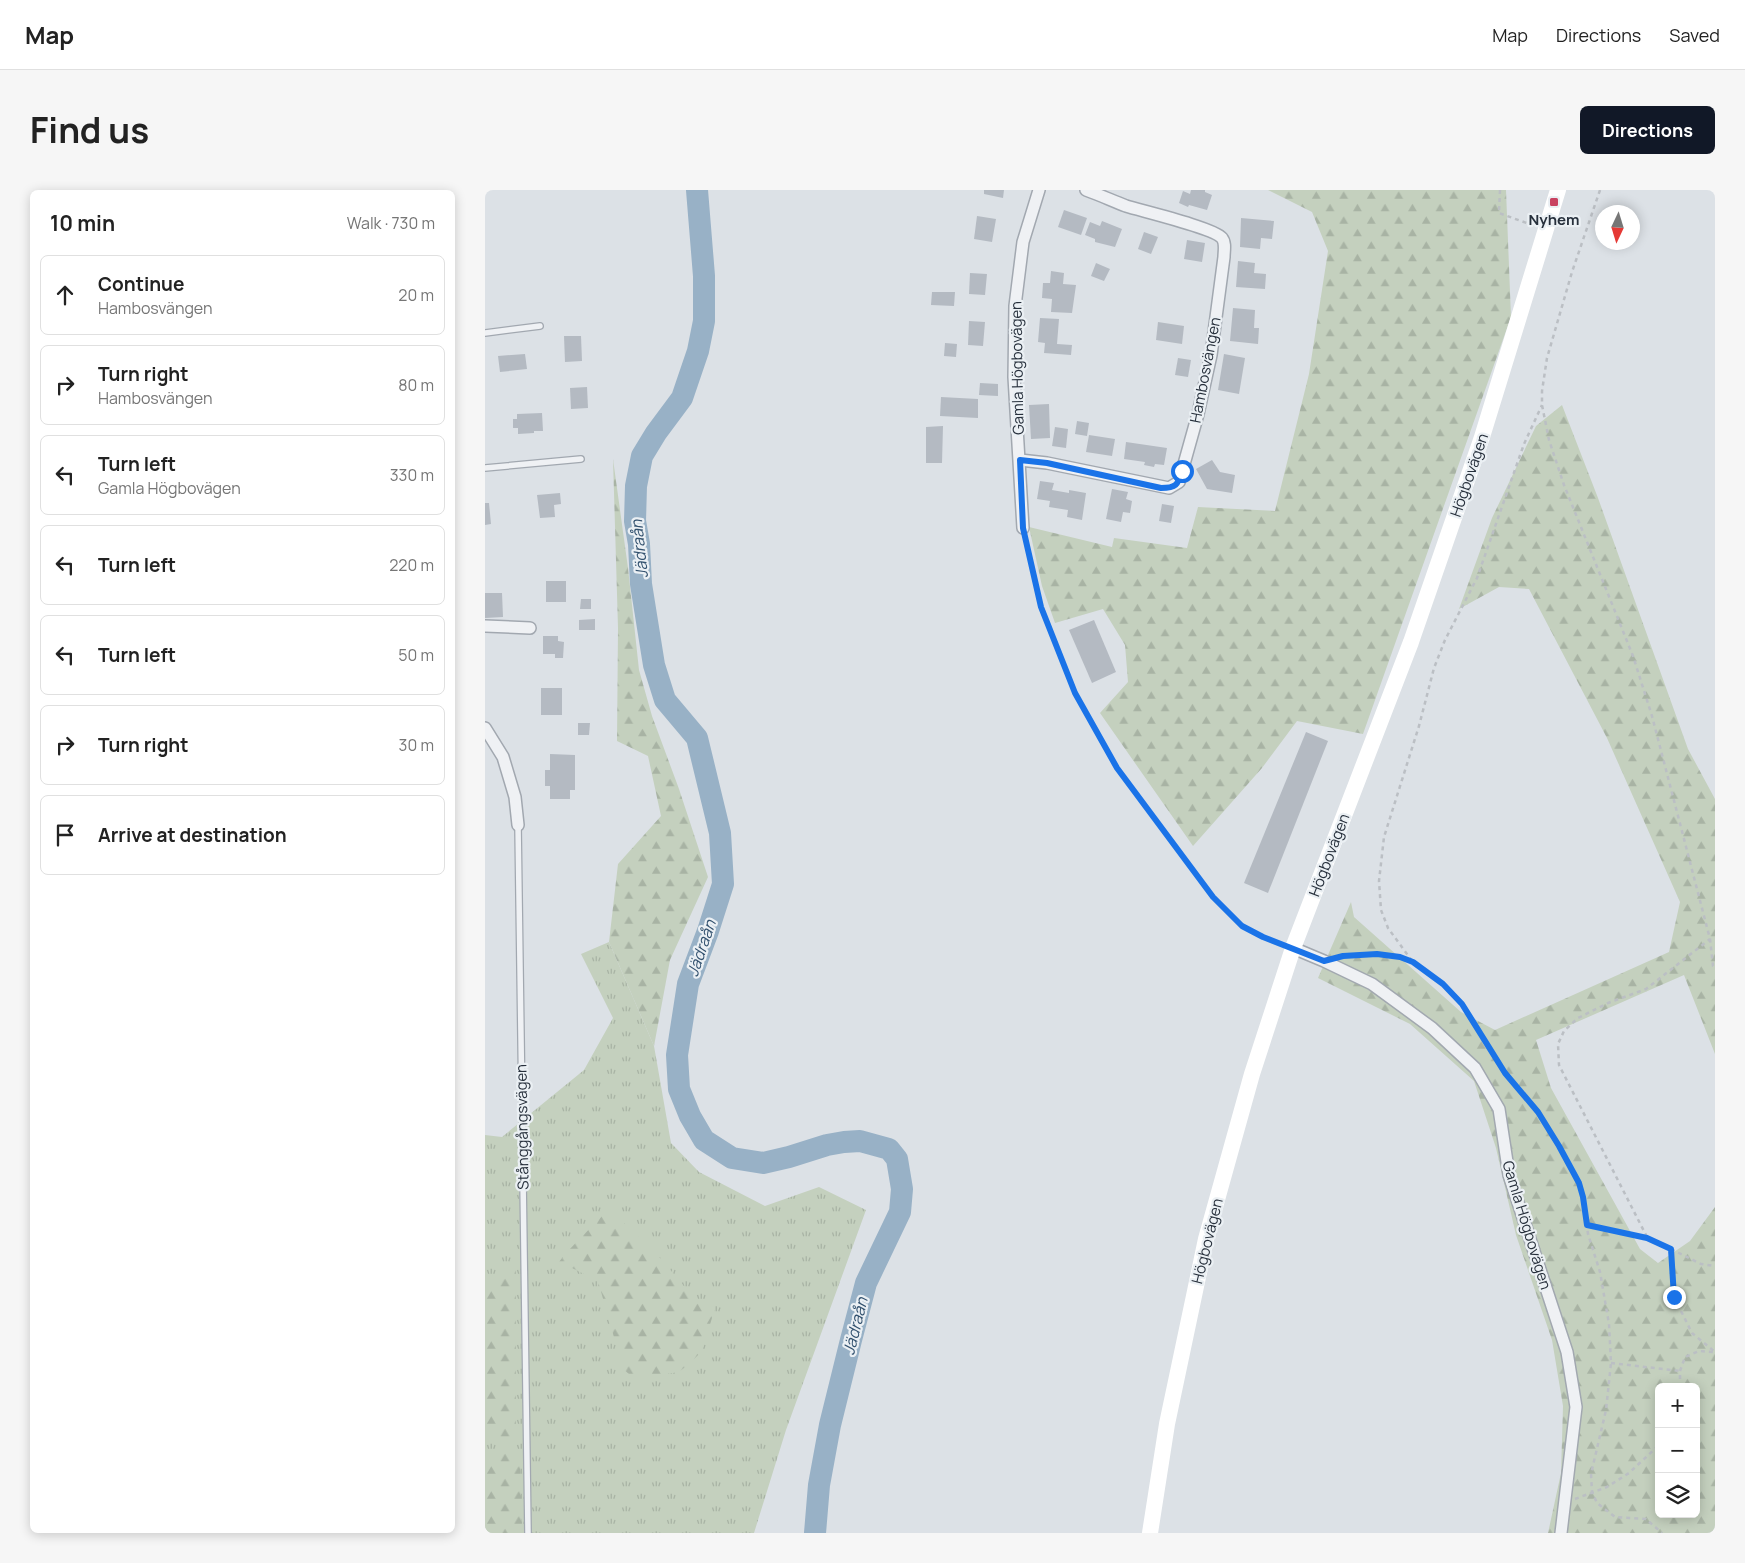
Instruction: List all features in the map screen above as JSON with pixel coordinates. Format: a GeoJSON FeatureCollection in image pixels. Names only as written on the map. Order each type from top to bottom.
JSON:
{"type":"FeatureCollection","features":[{"type":"Feature","properties":{"kind":"main road","name":"Högbovägen"},"geometry":{"type":"LineString","coordinates":[[1150,1533],[1167,1424],[1206,1239],[1252,1074],[1293,948],[1411,642],[1482,437],[1558,190]]}},
{"type":"Feature","properties":{"kind":"street","name":"Gamla Högbovägen"},"geometry":{"type":"LineString","coordinates":[[1023,528],[1014,377],[1015,306],[1023,242],[1039,190]]}},
{"type":"Feature","properties":{"kind":"street","name":"Hambosvängen"},"geometry":{"type":"LineString","coordinates":[[1020,460],[1047,463],[1169,488],[1179,482],[1198,414],[1212,346],[1225,244],[1217,234],[1126,206],[1086,190]]}},
{"type":"Feature","properties":{"kind":"street"},"geometry":{"type":"LineString","coordinates":[[485,626],[530,628]]}},
{"type":"Feature","properties":{"kind":"street","name":"Stånggångsvägen"},"geometry":{"type":"LineString","coordinates":[[485,728],[503,757],[515,797],[518,824]]}},
{"type":"Feature","properties":{"kind":"street","name":"Gamla Högbovägen"},"geometry":{"type":"LineString","coordinates":[[1293,948],[1372,984],[1432,1028],[1475,1068],[1499,1109],[1509,1175],[1567,1352],[1576,1407],[1561,1533]]}},
{"type":"Feature","properties":{"kind":"lane"},"geometry":{"type":"LineString","coordinates":[[485,333],[539,326]]}},
{"type":"Feature","properties":{"kind":"lane"},"geometry":{"type":"LineString","coordinates":[[485,468],[581,459]]}},
{"type":"Feature","properties":{"kind":"lane","name":"Stånggångsvägen"},"geometry":{"type":"LineString","coordinates":[[518,824],[528,1533]]}},
{"type":"Feature","properties":{"kind":"path"},"geometry":{"type":"LineString","coordinates":[[1500,190],[1499,213],[1546,229]]}},
{"type":"Feature","properties":{"kind":"path"},"geometry":{"type":"LineString","coordinates":[[1600,190],[1572,272],[1547,358],[1542,391],[1542,406],[1549,440],[1564,485],[1633,656],[1652,716],[1710,939],[1714,968]]}},
{"type":"Feature","properties":{"kind":"path"},"geometry":{"type":"LineString","coordinates":[[1413,962],[1388,928],[1381,910],[1379,881],[1383,837],[1419,726],[1434,668],[1445,640],[1477,578],[1523,444],[1542,406]]}},
{"type":"Feature","properties":{"kind":"path"},"geometry":{"type":"LineString","coordinates":[[1023,528],[1041,607],[1075,693],[1117,768],[1213,897],[1232,917],[1242,926],[1293,948]]}},
{"type":"Feature","properties":{"kind":"path"},"geometry":{"type":"LineString","coordinates":[[1647,1238],[1559,1066],[1558,1044],[1564,1031],[1579,1018],[1608,1003],[1646,989],[1710,939]]}},
{"type":"Feature","properties":{"kind":"path"},"geometry":{"type":"LineString","coordinates":[[1324,961],[1343,956],[1377,954],[1400,957],[1413,962],[1443,984],[1462,1004],[1505,1073],[1538,1112],[1579,1183],[1583,1197],[1588,1234],[1600,1272],[1608,1316],[1611,1363],[1606,1410],[1591,1474],[1592,1492],[1597,1503],[1615,1517],[1647,1519],[1662,1533]]}},
{"type":"Feature","properties":{"kind":"path"},"geometry":{"type":"LineString","coordinates":[[1587,1225],[1647,1238],[1701,1264],[1715,1266]]}},
{"type":"Feature","properties":{"kind":"path"},"geometry":{"type":"LineString","coordinates":[[1671,1249],[1674,1297],[1692,1333],[1715,1352],[1699,1351],[1685,1357],[1680,1370],[1679,1383]]}},
{"type":"Feature","properties":{"kind":"path"},"geometry":{"type":"LineString","coordinates":[[1611,1363],[1680,1370]]}},
{"type":"Feature","properties":{"kind":"path"},"geometry":{"type":"LineString","coordinates":[[1592,1492],[1607,1487],[1629,1473],[1655,1449]]}},
{"type":"Feature","properties":{"kind":"green space"},"geometry":{"type":"Polygon","coordinates":[[[1268,190],[1506,190],[1511,317],[1363,734],[1297,721],[1262,768],[1193,846],[1100,713],[1128,682],[1125,645],[1103,609],[1055,623],[1042,586],[1029,527],[1112,547],[1114,538],[1187,548],[1198,507],[1275,511],[1309,374],[1328,251],[1312,212],[1268,190]]]}},
{"type":"Feature","properties":{"kind":"green space"},"geometry":{"type":"Polygon","coordinates":[[[1562,405],[1598,498],[1688,749],[1715,799],[1715,1054],[1684,975],[1536,1040],[1551,1088],[1640,1249],[1658,1263],[1690,1241],[1715,1207],[1715,1533],[1548,1533],[1561,1473],[1563,1406],[1552,1340],[1516,1235],[1496,1148],[1474,1081],[1410,1024],[1318,978],[1351,902],[1354,917],[1461,1012],[1495,1030],[1669,952],[1680,902],[1607,738],[1529,589],[1499,587],[1459,609],[1492,518],[1536,426],[1562,405]]]}},
{"type":"Feature","properties":{"kind":"green space"},"geometry":{"type":"Polygon","coordinates":[[[613,459],[628,568],[639,670],[652,716],[679,789],[708,877],[670,960],[654,1046],[609,942],[618,864],[661,816],[648,756],[617,741],[618,628],[613,459]]]}},
{"type":"Feature","properties":{"kind":"green space"},"geometry":{"type":"Polygon","coordinates":[[[609,942],[654,1046],[671,1143],[699,1172],[765,1206],[819,1187],[866,1210],[786,1430],[754,1533],[485,1533],[485,1135],[502,1137],[584,1070],[613,1018],[581,954],[609,942]]]}},
{"type":"Feature","properties":{"kind":"green space"},"geometry":{"type":"Polygon","coordinates":[[[602,1216],[617,1216],[662,1260],[693,1297],[707,1302],[715,1308],[702,1351],[679,1372],[635,1379],[623,1369],[598,1281],[572,1268],[562,1279],[556,1266],[565,1254],[602,1216]]]}},
{"type":"Feature","properties":{"kind":"green space"},"geometry":{"type":"Polygon","coordinates":[[[516,1265],[516,1444],[485,1437],[485,1283],[516,1265]]]}},
{"type":"Feature","properties":{"kind":"green space"},"geometry":{"type":"Polygon","coordinates":[[[485,1451],[520,1453],[522,1533],[485,1533],[485,1451]]]}},
{"type":"Feature","properties":{"kind":"building"},"geometry":{"type":"Polygon","coordinates":[[[984,190],[1004,190],[1003,198],[984,194],[984,190]]]}},
{"type":"Feature","properties":{"kind":"building"},"geometry":{"type":"Polygon","coordinates":[[[1191,190],[1205,190],[1205,192],[1212,195],[1207,210],[1189,205],[1188,207],[1179,203],[1183,191],[1190,194],[1191,190]]]}},
{"type":"Feature","properties":{"kind":"building"},"geometry":{"type":"Polygon","coordinates":[[[1064,210],[1087,218],[1081,235],[1058,227],[1064,210]]]}},
{"type":"Feature","properties":{"kind":"building"},"geometry":{"type":"Polygon","coordinates":[[[977,216],[996,219],[992,242],[974,239],[977,216]]]}},
{"type":"Feature","properties":{"kind":"building"},"geometry":{"type":"Polygon","coordinates":[[[1241,218],[1274,221],[1272,239],[1261,238],[1260,249],[1240,247],[1241,218]]]}},
{"type":"Feature","properties":{"kind":"building"},"geometry":{"type":"Polygon","coordinates":[[[1102,221],[1122,229],[1115,247],[1095,242],[1095,239],[1085,235],[1090,222],[1100,226],[1102,221]]]}},
{"type":"Feature","properties":{"kind":"building"},"geometry":{"type":"Polygon","coordinates":[[[1144,232],[1158,237],[1151,254],[1138,249],[1144,232]]]}},
{"type":"Feature","properties":{"kind":"building"},"geometry":{"type":"Polygon","coordinates":[[[1187,240],[1205,243],[1202,262],[1184,259],[1187,240]]]}},
{"type":"Feature","properties":{"kind":"building"},"geometry":{"type":"Polygon","coordinates":[[[1238,261],[1255,263],[1254,273],[1266,274],[1265,289],[1236,287],[1238,261]]]}},
{"type":"Feature","properties":{"kind":"building"},"geometry":{"type":"Polygon","coordinates":[[[1096,263],[1110,269],[1104,281],[1091,276],[1096,263]]]}},
{"type":"Feature","properties":{"kind":"building"},"geometry":{"type":"Polygon","coordinates":[[[1051,271],[1064,273],[1063,284],[1076,285],[1072,313],[1051,312],[1052,299],[1042,298],[1043,283],[1050,283],[1051,271]]]}},
{"type":"Feature","properties":{"kind":"building"},"geometry":{"type":"Polygon","coordinates":[[[970,273],[987,274],[985,295],[969,294],[970,273]]]}},
{"type":"Feature","properties":{"kind":"building"},"geometry":{"type":"Polygon","coordinates":[[[932,292],[955,292],[954,306],[931,305],[932,292]]]}},
{"type":"Feature","properties":{"kind":"building"},"geometry":{"type":"Polygon","coordinates":[[[1233,308],[1255,310],[1254,328],[1259,328],[1258,344],[1230,341],[1233,308]]]}},
{"type":"Feature","properties":{"kind":"building"},"geometry":{"type":"Polygon","coordinates":[[[1040,318],[1059,319],[1057,344],[1072,345],[1071,355],[1044,353],[1045,343],[1038,342],[1040,318]]]}},
{"type":"Feature","properties":{"kind":"building"},"geometry":{"type":"Polygon","coordinates":[[[969,321],[985,322],[983,346],[968,345],[969,321]]]}},
{"type":"Feature","properties":{"kind":"building"},"geometry":{"type":"Polygon","coordinates":[[[1158,322],[1184,326],[1182,344],[1156,340],[1158,322]]]}},
{"type":"Feature","properties":{"kind":"building"},"geometry":{"type":"Polygon","coordinates":[[[564,336],[581,336],[582,361],[565,362],[564,336]]]}},
{"type":"Feature","properties":{"kind":"building"},"geometry":{"type":"Polygon","coordinates":[[[945,343],[957,344],[956,357],[944,356],[945,343]]]}},
{"type":"Feature","properties":{"kind":"building"},"geometry":{"type":"Polygon","coordinates":[[[525,354],[527,369],[500,372],[498,356],[525,354]]]}},
{"type":"Feature","properties":{"kind":"building"},"geometry":{"type":"Polygon","coordinates":[[[1224,354],[1245,358],[1239,394],[1218,390],[1224,354]]]}},
{"type":"Feature","properties":{"kind":"building"},"geometry":{"type":"Polygon","coordinates":[[[1178,358],[1191,360],[1188,377],[1175,375],[1178,358]]]}},
{"type":"Feature","properties":{"kind":"building"},"geometry":{"type":"Polygon","coordinates":[[[980,383],[998,384],[998,396],[979,395],[980,383]]]}},
{"type":"Feature","properties":{"kind":"building"},"geometry":{"type":"Polygon","coordinates":[[[587,387],[588,408],[571,409],[570,388],[587,387]]]}},
{"type":"Feature","properties":{"kind":"building"},"geometry":{"type":"Polygon","coordinates":[[[941,397],[978,399],[978,418],[940,416],[941,397]]]}},
{"type":"Feature","properties":{"kind":"building"},"geometry":{"type":"Polygon","coordinates":[[[1049,404],[1050,438],[1031,439],[1029,405],[1049,404]]]}},
{"type":"Feature","properties":{"kind":"building"},"geometry":{"type":"Polygon","coordinates":[[[542,413],[543,431],[518,434],[518,428],[513,428],[513,419],[517,419],[517,414],[542,413]]]}},
{"type":"Feature","properties":{"kind":"building"},"geometry":{"type":"Polygon","coordinates":[[[1077,421],[1089,423],[1087,436],[1075,434],[1077,421]]]}},
{"type":"Feature","properties":{"kind":"building"},"geometry":{"type":"Polygon","coordinates":[[[943,426],[942,463],[926,463],[926,427],[943,426]]]}},
{"type":"Feature","properties":{"kind":"building"},"geometry":{"type":"Polygon","coordinates":[[[1055,427],[1068,429],[1066,448],[1052,446],[1055,427]]]}},
{"type":"Feature","properties":{"kind":"building"},"geometry":{"type":"Polygon","coordinates":[[[1089,435],[1115,439],[1112,456],[1086,452],[1089,435]]]}},
{"type":"Feature","properties":{"kind":"building"},"geometry":{"type":"Polygon","coordinates":[[[1126,442],[1167,448],[1164,465],[1155,464],[1154,467],[1144,465],[1145,462],[1124,459],[1126,442]]]}},
{"type":"Feature","properties":{"kind":"building"},"geometry":{"type":"Polygon","coordinates":[[[1212,460],[1220,472],[1235,475],[1232,493],[1207,489],[1196,469],[1212,460]]]}},
{"type":"Feature","properties":{"kind":"building"},"geometry":{"type":"Polygon","coordinates":[[[1040,481],[1054,483],[1052,490],[1086,493],[1082,520],[1067,517],[1068,510],[1049,507],[1050,501],[1037,499],[1040,481]]]}},
{"type":"Feature","properties":{"kind":"building"},"geometry":{"type":"Polygon","coordinates":[[[1112,489],[1128,492],[1126,499],[1132,501],[1130,513],[1123,512],[1121,522],[1106,519],[1112,489]]]}},
{"type":"Feature","properties":{"kind":"building"},"geometry":{"type":"Polygon","coordinates":[[[560,493],[561,504],[554,505],[555,517],[540,518],[537,495],[560,493]]]}},
{"type":"Feature","properties":{"kind":"building"},"geometry":{"type":"Polygon","coordinates":[[[485,503],[489,503],[491,524],[485,525],[485,503]]]}},
{"type":"Feature","properties":{"kind":"building"},"geometry":{"type":"Polygon","coordinates":[[[1162,504],[1174,506],[1171,523],[1159,521],[1162,504]]]}},
{"type":"Feature","properties":{"kind":"building"},"geometry":{"type":"Polygon","coordinates":[[[546,581],[566,581],[566,602],[546,602],[546,581]]]}},
{"type":"Feature","properties":{"kind":"building"},"geometry":{"type":"Polygon","coordinates":[[[485,593],[502,593],[503,617],[485,618],[485,593]]]}},
{"type":"Feature","properties":{"kind":"building"},"geometry":{"type":"Polygon","coordinates":[[[581,599],[591,599],[591,609],[580,609],[581,599]]]}},
{"type":"Feature","properties":{"kind":"building"},"geometry":{"type":"Polygon","coordinates":[[[595,619],[595,630],[579,630],[579,620],[595,619]]]}},
{"type":"Feature","properties":{"kind":"building"},"geometry":{"type":"Polygon","coordinates":[[[1094,620],[1116,672],[1092,683],[1069,630],[1094,620]]]}},
{"type":"Feature","properties":{"kind":"building"},"geometry":{"type":"Polygon","coordinates":[[[543,636],[558,636],[558,641],[564,642],[563,658],[555,658],[555,654],[543,654],[543,636]]]}},
{"type":"Feature","properties":{"kind":"building"},"geometry":{"type":"Polygon","coordinates":[[[541,688],[562,688],[562,715],[541,715],[541,688]]]}},
{"type":"Feature","properties":{"kind":"building"},"geometry":{"type":"Polygon","coordinates":[[[578,723],[590,723],[589,735],[578,735],[578,723]]]}},
{"type":"Feature","properties":{"kind":"building"},"geometry":{"type":"Polygon","coordinates":[[[1306,732],[1328,741],[1268,893],[1244,883],[1306,732]]]}},
{"type":"Feature","properties":{"kind":"building"},"geometry":{"type":"Polygon","coordinates":[[[550,754],[575,755],[575,790],[570,790],[570,799],[550,799],[550,786],[545,786],[545,770],[550,770],[550,754]]]}},
{"type":"Feature","properties":{"kind":"waterway","name":"Jädraån"},"geometry":{"type":"LineString","coordinates":[[697,190],[704,276],[704,321],[698,351],[682,398],[656,433],[642,456],[636,486],[635,521],[639,544],[641,584],[654,665],[665,700],[697,738],[720,833],[723,884],[688,984],[677,1055],[679,1089],[690,1116],[704,1140],[732,1158],[763,1163],[827,1145],[860,1141],[889,1149],[897,1159],[902,1189],[900,1212],[866,1283],[851,1340],[830,1425],[819,1485],[815,1533]]}},
{"type":"Feature","properties":{"kind":"place","name":"Nyhem"},"geometry":{"type":"Point","coordinates":[1554,202]}},
{"type":"Feature","properties":{"kind":"route"},"geometry":{"type":"LineString","coordinates":[[1182,471],[1179,482],[1169,488],[1161,488],[1047,463],[1020,460],[1023,528],[1041,607],[1075,693],[1117,768],[1213,897],[1242,926],[1263,937],[1324,961],[1343,956],[1377,954],[1400,957],[1413,962],[1443,984],[1462,1004],[1505,1073],[1538,1112],[1559,1146],[1579,1183],[1587,1225],[1647,1238],[1671,1249],[1674,1297]]}}]}
